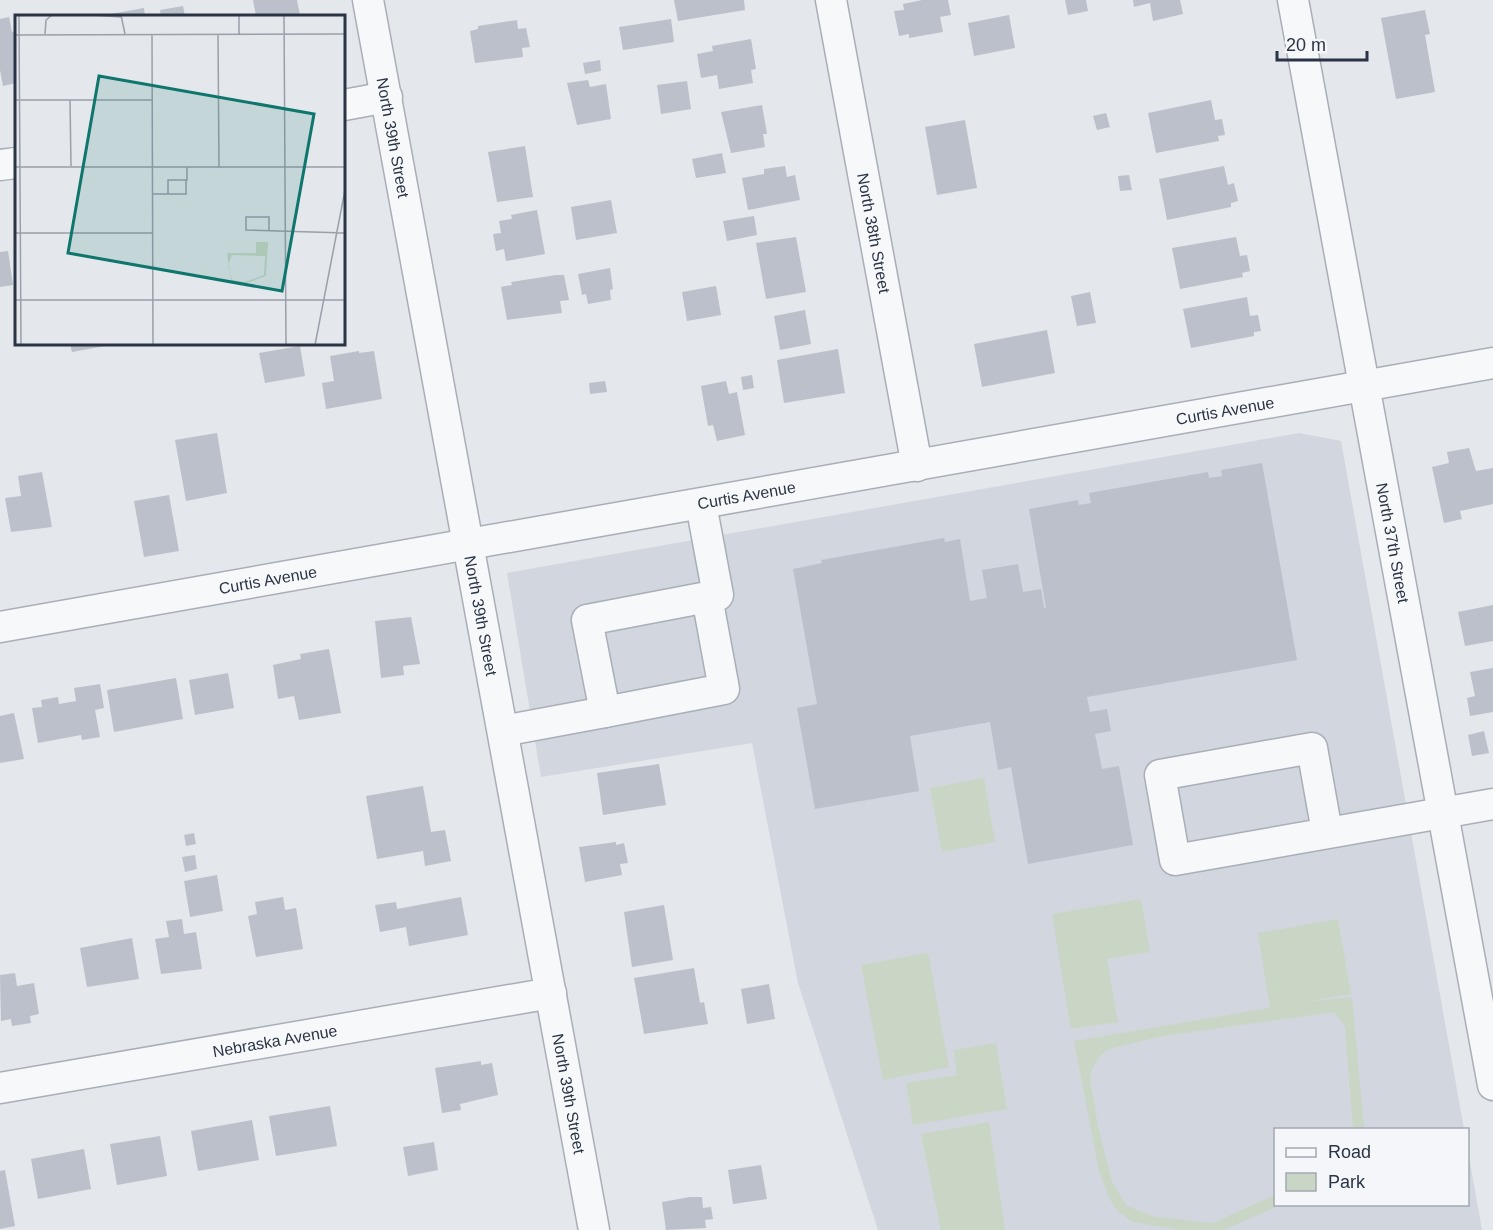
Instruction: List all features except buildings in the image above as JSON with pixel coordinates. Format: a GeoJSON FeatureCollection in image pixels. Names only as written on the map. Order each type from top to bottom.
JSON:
{"type":"FeatureCollection","features":[{"type":"Feature","properties":{"kind":"street","name":"North 39th Street"},"geometry":{"type":"LineString","coordinates":[[368,0],[470,544],[594,1230]]}},
{"type":"Feature","properties":{"kind":"street","name":"North 38th Street"},"geometry":{"type":"LineString","coordinates":[[831,0],[917,466]]}},
{"type":"Feature","properties":{"kind":"street","name":"North 37th Street"},"geometry":{"type":"LineString","coordinates":[[1293,0],[1493,1085]]}},
{"type":"Feature","properties":{"kind":"street"},"geometry":{"type":"LineString","coordinates":[[345,105],[387,97]]}},
{"type":"Feature","properties":{"kind":"street"},"geometry":{"type":"LineString","coordinates":[[0,165],[15,162]]}},
{"type":"Feature","properties":{"kind":"street","name":"Curtis Avenue"},"geometry":{"type":"LineString","coordinates":[[0,627],[1493,363]]}},
{"type":"Feature","properties":{"kind":"street"},"geometry":{"type":"LineString","coordinates":[[605,712],[587,620],[718,595],[701,504]]}},
{"type":"Feature","properties":{"kind":"street"},"geometry":{"type":"LineString","coordinates":[[503,731],[724,689],[707,597]]}},
{"type":"Feature","properties":{"kind":"street"},"geometry":{"type":"LineString","coordinates":[[1326,832],[1312,748],[1160,775],[1175,860],[1493,804]]}},
{"type":"Feature","properties":{"kind":"street","name":"Nebraska Avenue"},"geometry":{"type":"LineString","coordinates":[[0,1089],[551,993]]}},
{"type":"Feature","properties":{"kind":"shaded area"},"geometry":{"type":"Polygon","coordinates":[[[1299,433],[1341,441],[1464,1128],[1274,1128],[1274,1206],[1469,1206],[1469,1157],[1482,1230],[878,1230],[798,983],[752,743],[541,777],[507,573],[1299,433]]]}},
{"type":"Feature","properties":{"kind":"green space"},"geometry":{"type":"Polygon","coordinates":[[[984,778],[995,842],[942,852],[930,788],[984,778]]]}},
{"type":"Feature","properties":{"kind":"green space"},"geometry":{"type":"Polygon","coordinates":[[[1141,899],[1150,952],[1107,959],[1118,1022],[1071,1029],[1052,914],[1141,899]]]}},
{"type":"Feature","properties":{"kind":"green space"},"geometry":{"type":"Polygon","coordinates":[[[1338,919],[1351,994],[1303,1002],[1352,997],[1364,1128],[1353,1128],[1345,1027],[1334,1012],[1163,1036],[1109,1049],[1099,1057],[1092,1069],[1090,1079],[1098,1126],[1112,1182],[1127,1206],[1155,1217],[1213,1223],[1274,1195],[1274,1206],[1278,1206],[1224,1230],[1180,1230],[1132,1222],[1118,1211],[1110,1200],[1099,1171],[1074,1041],[1270,1008],[1258,933],[1338,919]]]}},
{"type":"Feature","properties":{"kind":"green space"},"geometry":{"type":"Polygon","coordinates":[[[928,953],[949,1067],[883,1080],[861,965],[928,953]]]}},
{"type":"Feature","properties":{"kind":"green space"},"geometry":{"type":"Polygon","coordinates":[[[996,1043],[1007,1109],[913,1125],[906,1083],[957,1075],[954,1050],[996,1043]]]}},
{"type":"Feature","properties":{"kind":"green space"},"geometry":{"type":"Polygon","coordinates":[[[989,1122],[1005,1230],[941,1230],[921,1134],[989,1122]]]}}]}
